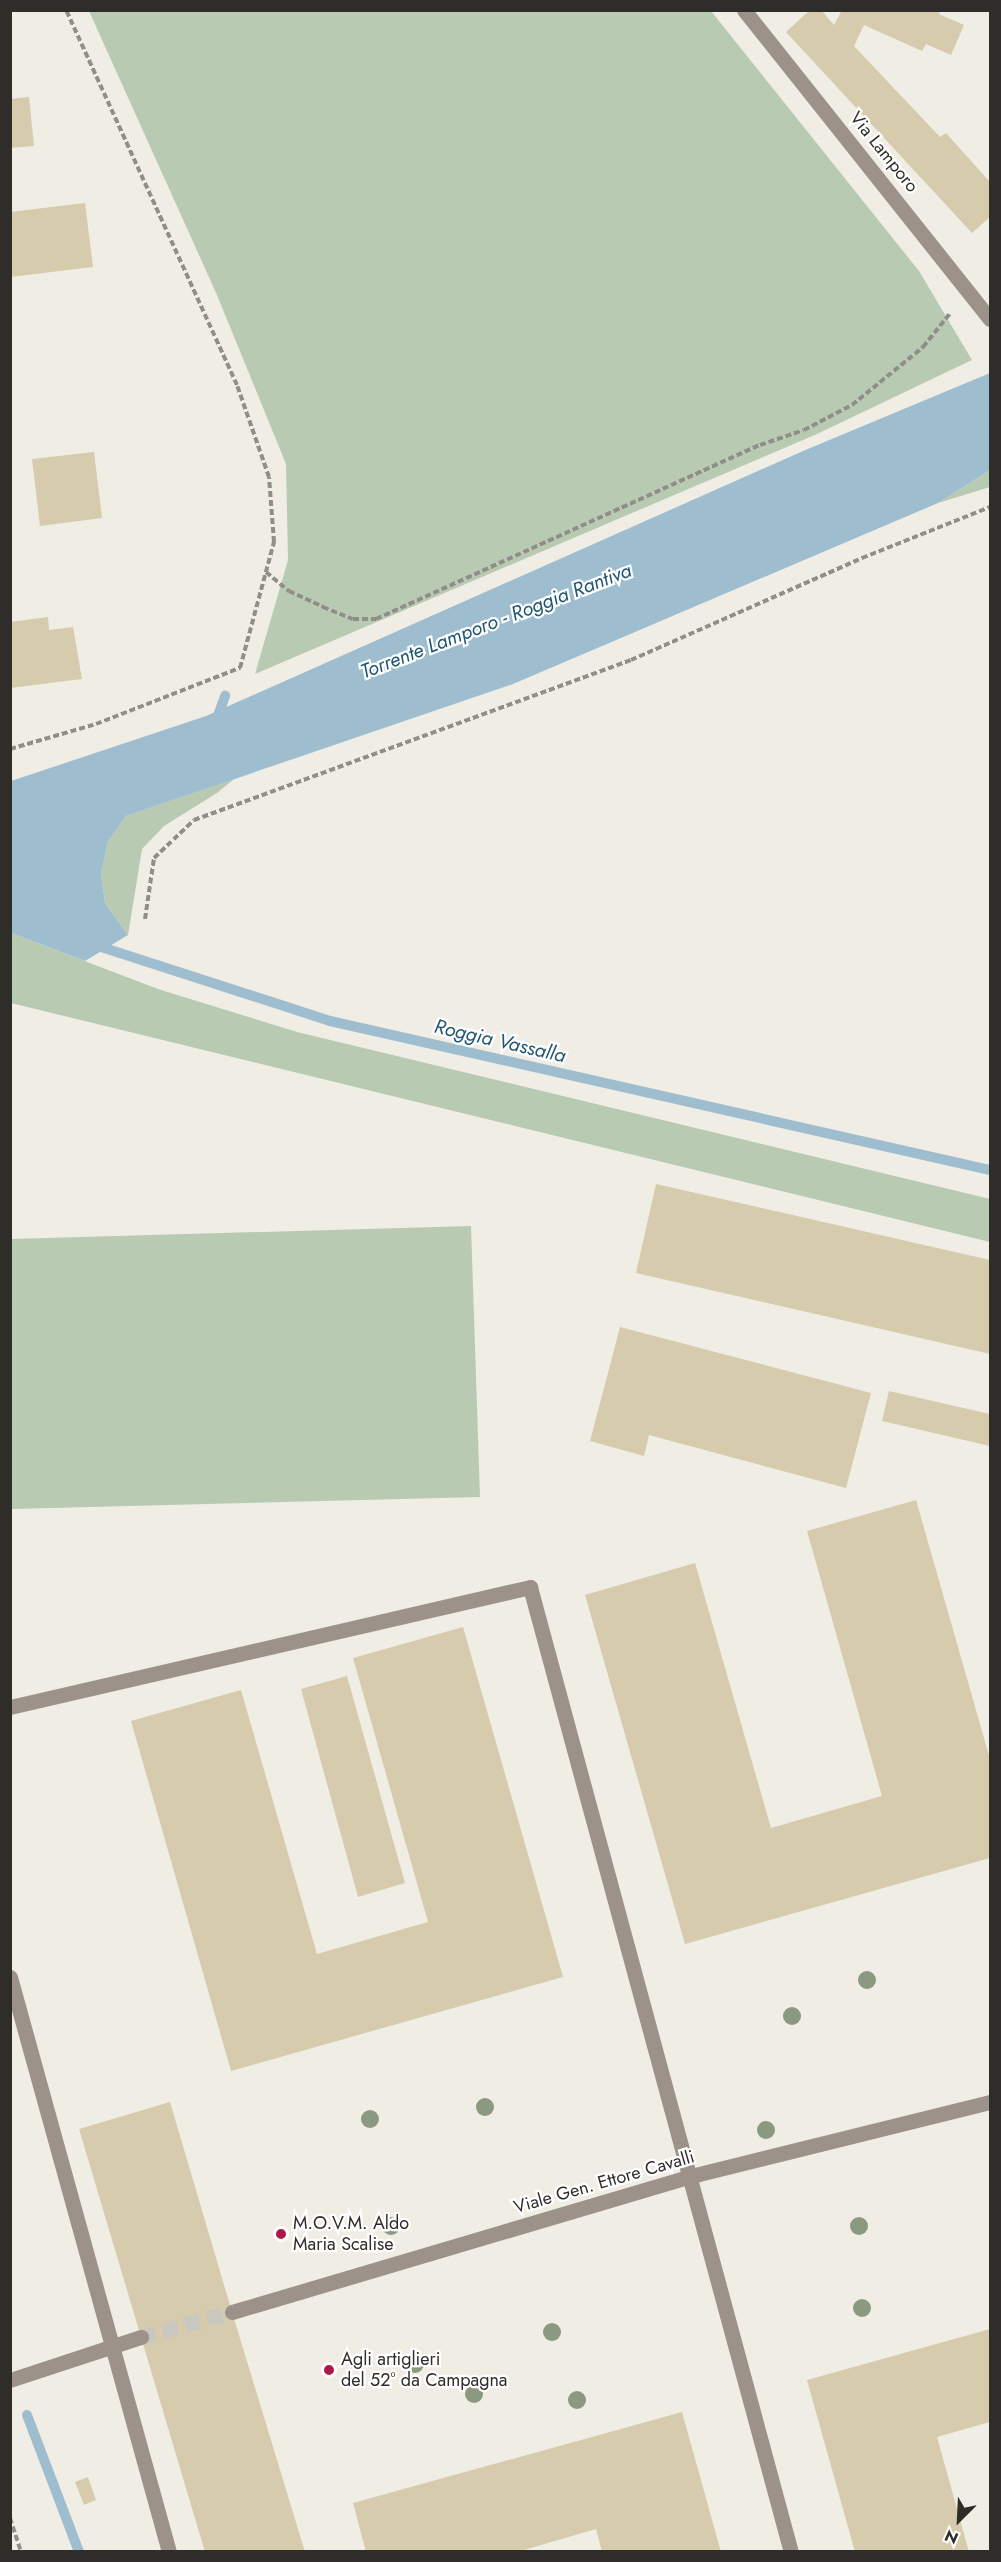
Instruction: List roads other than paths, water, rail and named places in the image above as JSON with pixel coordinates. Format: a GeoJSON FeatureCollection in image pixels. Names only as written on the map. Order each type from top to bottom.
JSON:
{"type":"FeatureCollection","features":[{"type":"Feature","properties":{"kind":"street","name":"Via Lamporo"},"geometry":{"type":"LineString","coordinates":[[744,10],[990,319]]}},
{"type":"Feature","properties":{"kind":"street"},"geometry":{"type":"LineString","coordinates":[[10,1707],[530,1587],[687,2177],[791,2552]]}},
{"type":"Feature","properties":{"kind":"street"},"geometry":{"type":"LineString","coordinates":[[10,1977],[169,2552]]}},
{"type":"Feature","properties":{"kind":"street","name":"Viale Gen. Ettore Cavalli"},"geometry":{"type":"LineString","coordinates":[[232,2312],[687,2177],[990,2102]]}},
{"type":"Feature","properties":{"kind":"street"},"geometry":{"type":"LineString","coordinates":[[10,2380],[141,2337]]}},
{"type":"Feature","properties":{"kind":"water","name":"Torrente Lamporo - Roggia Rantiva"},"geometry":{"type":"Polygon","coordinates":[[[990,373],[990,470],[938,503],[513,684],[126,816],[108,842],[101,873],[105,903],[128,935],[85,961],[11,933],[11,781],[206,716],[803,451],[990,373]]]}},
{"type":"Feature","properties":{"kind":"waterway"},"geometry":{"type":"LineString","coordinates":[[216,721],[225,696]]}},
{"type":"Feature","properties":{"kind":"waterway","name":"Roggia Vassalla"},"geometry":{"type":"LineString","coordinates":[[95,945],[330,1021],[990,1170]]}},
{"type":"Feature","properties":{"kind":"waterway"},"geometry":{"type":"LineString","coordinates":[[27,2415],[79,2552]]}},
{"type":"Feature","properties":{"kind":"tunnel"},"geometry":{"type":"LineString","coordinates":[[141,2337],[232,2312]]}},
{"type":"Feature","properties":{"kind":"place","name":"M.O.V.M. Aldo Maria Scalise"},"geometry":{"type":"Point","coordinates":[281,2234]}},
{"type":"Feature","properties":{"kind":"place","name":"Agli artiglieri del 52° da Campagna"},"geometry":{"type":"Point","coordinates":[329,2370]}}]}
